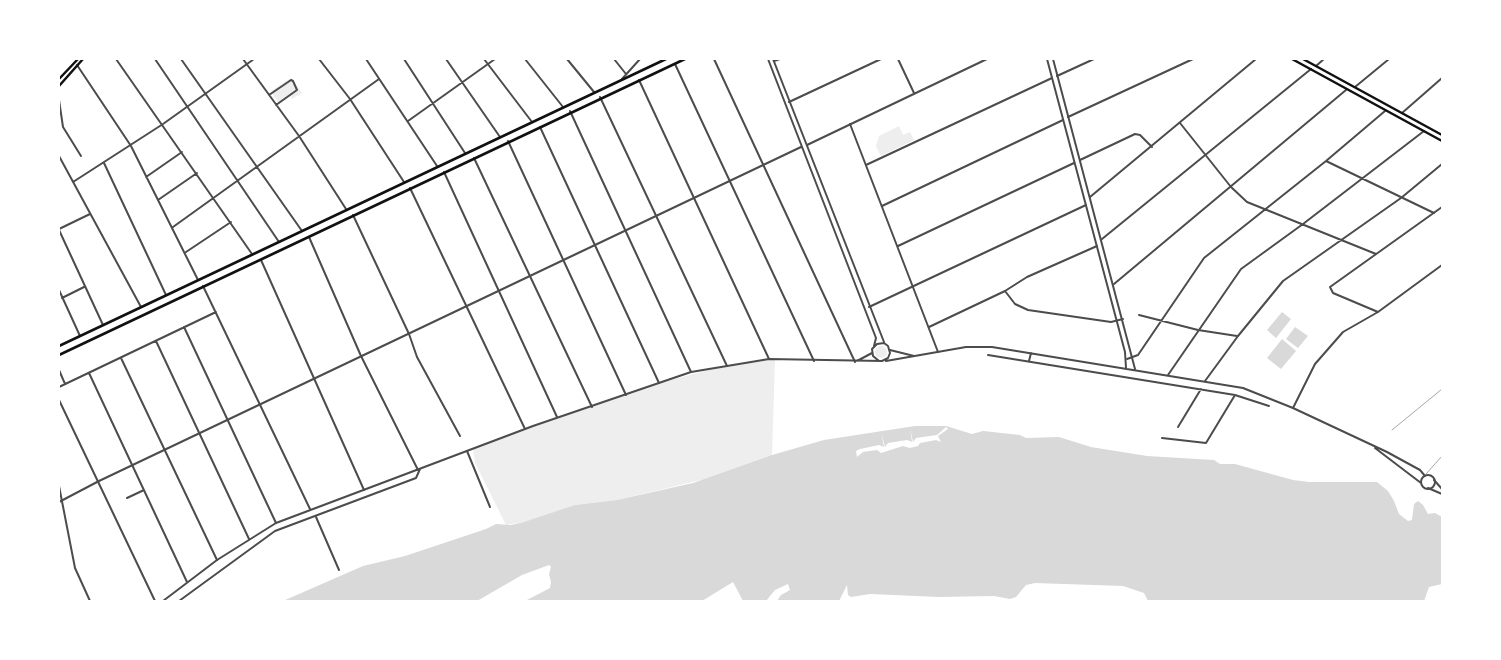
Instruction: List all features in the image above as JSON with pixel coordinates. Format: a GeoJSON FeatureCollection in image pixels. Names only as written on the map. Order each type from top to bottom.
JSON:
{"type":"FeatureCollection","features":[{"type":"Feature","properties":{"kind":"main road"},"geometry":{"type":"LineString","coordinates":[[59,79],[78,59]]}},
{"type":"Feature","properties":{"kind":"main road"},"geometry":{"type":"LineString","coordinates":[[59,86],[75,62],[83,59]]}},
{"type":"Feature","properties":{"kind":"main road"},"geometry":{"type":"LineString","coordinates":[[59,346],[666,59]]}},
{"type":"Feature","properties":{"kind":"main road"},"geometry":{"type":"LineString","coordinates":[[59,355],[570,111],[685,59]]}},
{"type":"Feature","properties":{"kind":"main road"},"geometry":{"type":"LineString","coordinates":[[1292,59],[1442,141]]}},
{"type":"Feature","properties":{"kind":"main road"},"geometry":{"type":"LineString","coordinates":[[1303,59],[1442,135]]}},
{"type":"Feature","properties":{"kind":"street"},"geometry":{"type":"LineString","coordinates":[[116,59],[214,197],[252,255]]}},
{"type":"Feature","properties":{"kind":"street"},"geometry":{"type":"LineString","coordinates":[[155,59],[279,242]]}},
{"type":"Feature","properties":{"kind":"street"},"geometry":{"type":"LineString","coordinates":[[181,59],[302,231]]}},
{"type":"Feature","properties":{"kind":"street"},"geometry":{"type":"LineString","coordinates":[[243,59],[299,136],[346,210]]}},
{"type":"Feature","properties":{"kind":"street"},"geometry":{"type":"LineString","coordinates":[[73,182],[131,146],[254,59]]}},
{"type":"Feature","properties":{"kind":"street"},"geometry":{"type":"LineString","coordinates":[[319,59],[350,100],[404,182]]}},
{"type":"Feature","properties":{"kind":"street"},"geometry":{"type":"LineString","coordinates":[[366,59],[437,166]]}},
{"type":"Feature","properties":{"kind":"street"},"geometry":{"type":"LineString","coordinates":[[404,59],[466,153]]}},
{"type":"Feature","properties":{"kind":"street"},"geometry":{"type":"LineString","coordinates":[[446,59],[464,82],[500,137]]}},
{"type":"Feature","properties":{"kind":"street"},"geometry":{"type":"LineString","coordinates":[[484,59],[532,122]]}},
{"type":"Feature","properties":{"kind":"street"},"geometry":{"type":"LineString","coordinates":[[408,121],[495,59]]}},
{"type":"Feature","properties":{"kind":"street"},"geometry":{"type":"LineString","coordinates":[[526,59],[563,107]]}},
{"type":"Feature","properties":{"kind":"street"},"geometry":{"type":"LineString","coordinates":[[567,59],[594,92]]}},
{"type":"Feature","properties":{"kind":"street"},"geometry":{"type":"LineString","coordinates":[[614,59],[626,74]]}},
{"type":"Feature","properties":{"kind":"street"},"geometry":{"type":"LineString","coordinates":[[620,81],[640,59]]}},
{"type":"Feature","properties":{"kind":"street"},"geometry":{"type":"LineString","coordinates":[[714,59],[855,362]]}},
{"type":"Feature","properties":{"kind":"street"},"geometry":{"type":"LineString","coordinates":[[768,59],[876,338],[872,352],[874,358],[879,361]]}},
{"type":"Feature","properties":{"kind":"street"},"geometry":{"type":"LineString","coordinates":[[780,59],[774,60],[789,102],[885,344],[890,350],[918,356]]}},
{"type":"Feature","properties":{"kind":"street"},"geometry":{"type":"LineString","coordinates":[[789,102],[881,59]]}},
{"type":"Feature","properties":{"kind":"street"},"geometry":{"type":"LineString","coordinates":[[898,59],[914,93]]}},
{"type":"Feature","properties":{"kind":"street"},"geometry":{"type":"LineString","coordinates":[[807,145],[987,59]]}},
{"type":"Feature","properties":{"kind":"street"},"geometry":{"type":"LineString","coordinates":[[1046,59],[1127,359],[1126,368]]}},
{"type":"Feature","properties":{"kind":"street"},"geometry":{"type":"LineString","coordinates":[[1053,59],[1134,358],[1135,369]]}},
{"type":"Feature","properties":{"kind":"street"},"geometry":{"type":"LineString","coordinates":[[1057,76],[1094,59]]}},
{"type":"Feature","properties":{"kind":"street"},"geometry":{"type":"LineString","coordinates":[[1068,117],[1193,59]]}},
{"type":"Feature","properties":{"kind":"street"},"geometry":{"type":"LineString","coordinates":[[1090,197],[1256,59]]}},
{"type":"Feature","properties":{"kind":"street"},"geometry":{"type":"LineString","coordinates":[[1316,66],[1324,59]]}},
{"type":"Feature","properties":{"kind":"street"},"geometry":{"type":"LineString","coordinates":[[1355,87],[1389,59]]}},
{"type":"Feature","properties":{"kind":"street"},"geometry":{"type":"LineString","coordinates":[[75,62],[131,146],[186,252],[198,280]]}},
{"type":"Feature","properties":{"kind":"street"},"geometry":{"type":"LineString","coordinates":[[676,64],[814,361]]}},
{"type":"Feature","properties":{"kind":"street"},"geometry":{"type":"LineString","coordinates":[[1102,239],[1311,69]]}},
{"type":"Feature","properties":{"kind":"street"},"geometry":{"type":"LineString","coordinates":[[866,166],[1052,78]]}},
{"type":"Feature","properties":{"kind":"street"},"geometry":{"type":"LineString","coordinates":[[1402,113],[1442,78]]}},
{"type":"Feature","properties":{"kind":"street"},"geometry":{"type":"LineString","coordinates":[[173,227],[379,79]]}},
{"type":"Feature","properties":{"kind":"street"},"geometry":{"type":"LineString","coordinates":[[269,95],[291,80],[293,81],[297,90],[276,105]]}},
{"type":"Feature","properties":{"kind":"street"},"geometry":{"type":"LineString","coordinates":[[638,80],[769,359]]}},
{"type":"Feature","properties":{"kind":"street"},"geometry":{"type":"LineString","coordinates":[[1114,284],[1347,89]]}},
{"type":"Feature","properties":{"kind":"street"},"geometry":{"type":"LineString","coordinates":[[1056,94],[1061,92]]}},
{"type":"Feature","properties":{"kind":"street"},"geometry":{"type":"LineString","coordinates":[[600,97],[727,366]]}},
{"type":"Feature","properties":{"kind":"street"},"geometry":{"type":"LineString","coordinates":[[59,100],[63,127],[81,156]]}},
{"type":"Feature","properties":{"kind":"street"},"geometry":{"type":"LineString","coordinates":[[1127,359],[1134,358],[1204,258],[1326,161],[1386,110]]}},
{"type":"Feature","properties":{"kind":"street"},"geometry":{"type":"LineString","coordinates":[[570,111],[691,372]]}},
{"type":"Feature","properties":{"kind":"street"},"geometry":{"type":"LineString","coordinates":[[882,206],[1063,120]]}},
{"type":"Feature","properties":{"kind":"street"},"geometry":{"type":"LineString","coordinates":[[1180,123],[1230,187],[1247,202],[1376,254]]}},
{"type":"Feature","properties":{"kind":"street"},"geometry":{"type":"LineString","coordinates":[[850,124],[938,352]]}},
{"type":"Feature","properties":{"kind":"street"},"geometry":{"type":"LineString","coordinates":[[540,126],[659,384]]}},
{"type":"Feature","properties":{"kind":"street"},"geometry":{"type":"LineString","coordinates":[[1168,374],[1241,269],[1424,131]]}},
{"type":"Feature","properties":{"kind":"street"},"geometry":{"type":"LineString","coordinates":[[1080,160],[1135,134],[1152,147]]}},
{"type":"Feature","properties":{"kind":"street"},"geometry":{"type":"LineString","coordinates":[[508,141],[562,261],[626,395]]}},
{"type":"Feature","properties":{"kind":"street"},"geometry":{"type":"LineString","coordinates":[[59,501],[801,147]]}},
{"type":"Feature","properties":{"kind":"street"},"geometry":{"type":"LineString","coordinates":[[146,177],[182,152]]}},
{"type":"Feature","properties":{"kind":"street"},"geometry":{"type":"LineString","coordinates":[[59,156],[141,307]]}},
{"type":"Feature","properties":{"kind":"street"},"geometry":{"type":"LineString","coordinates":[[474,158],[592,407]]}},
{"type":"Feature","properties":{"kind":"street"},"geometry":{"type":"LineString","coordinates":[[1326,161],[1434,213]]}},
{"type":"Feature","properties":{"kind":"street"},"geometry":{"type":"LineString","coordinates":[[898,246],[1074,162]]}},
{"type":"Feature","properties":{"kind":"street"},"geometry":{"type":"LineString","coordinates":[[104,163],[166,295]]}},
{"type":"Feature","properties":{"kind":"street"},"geometry":{"type":"LineString","coordinates":[[1205,381],[1238,336],[1283,281],[1401,198],[1442,164]]}},
{"type":"Feature","properties":{"kind":"street"},"geometry":{"type":"LineString","coordinates":[[444,172],[558,418]]}},
{"type":"Feature","properties":{"kind":"street"},"geometry":{"type":"LineString","coordinates":[[158,200],[197,173]]}},
{"type":"Feature","properties":{"kind":"street"},"geometry":{"type":"LineString","coordinates":[[410,188],[525,429]]}},
{"type":"Feature","properties":{"kind":"street"},"geometry":{"type":"LineString","coordinates":[[869,307],[1086,205]]}},
{"type":"Feature","properties":{"kind":"street"},"geometry":{"type":"LineString","coordinates":[[1378,312],[1332,293],[1329,290],[1332,285],[1442,207]]}},
{"type":"Feature","properties":{"kind":"street"},"geometry":{"type":"LineString","coordinates":[[90,214],[59,230],[103,325]]}},
{"type":"Feature","properties":{"kind":"street"},"geometry":{"type":"LineString","coordinates":[[352,215],[409,334],[417,357],[460,436]]}},
{"type":"Feature","properties":{"kind":"street"},"geometry":{"type":"LineString","coordinates":[[1089,218],[1095,217]]}},
{"type":"Feature","properties":{"kind":"street"},"geometry":{"type":"LineString","coordinates":[[186,252],[231,222]]}},
{"type":"Feature","properties":{"kind":"street"},"geometry":{"type":"LineString","coordinates":[[179,601],[275,531],[416,478],[419,469],[361,356],[309,237]]}},
{"type":"Feature","properties":{"kind":"street"},"geometry":{"type":"LineString","coordinates":[[929,327],[1005,291],[1027,277],[1097,246]]}},
{"type":"Feature","properties":{"kind":"street"},"geometry":{"type":"LineString","coordinates":[[261,260],[364,490]]}},
{"type":"Feature","properties":{"kind":"street"},"geometry":{"type":"LineString","coordinates":[[1293,408],[1315,364],[1343,332],[1378,312],[1442,265]]}},
{"type":"Feature","properties":{"kind":"street"},"geometry":{"type":"LineString","coordinates":[[203,286],[311,510]]}},
{"type":"Feature","properties":{"kind":"street"},"geometry":{"type":"LineString","coordinates":[[62,298],[84,287]]}},
{"type":"Feature","properties":{"kind":"street"},"geometry":{"type":"LineString","coordinates":[[59,290],[80,336]]}},
{"type":"Feature","properties":{"kind":"street"},"geometry":{"type":"LineString","coordinates":[[1005,291],[1015,304],[1028,310],[1111,322],[1123,319]]}},
{"type":"Feature","properties":{"kind":"street"},"geometry":{"type":"LineString","coordinates":[[59,386],[216,312]]}},
{"type":"Feature","properties":{"kind":"street"},"geometry":{"type":"LineString","coordinates":[[1140,315],[1198,330],[1238,336]]}},
{"type":"Feature","properties":{"kind":"street"},"geometry":{"type":"LineString","coordinates":[[184,327],[276,523]]}},
{"type":"Feature","properties":{"kind":"street"},"geometry":{"type":"LineString","coordinates":[[156,341],[249,539]]}},
{"type":"Feature","properties":{"kind":"street"},"geometry":{"type":"LineString","coordinates":[[874,346],[885,344]]}},
{"type":"Feature","properties":{"kind":"street"},"geometry":{"type":"LineString","coordinates":[[163,601],[217,560],[276,523],[525,429],[691,372],[769,359],[883,361],[966,348],[992,347],[1168,374],[1243,388],[1293,408],[1415,467],[1425,476],[1431,476],[1442,489]]}},
{"type":"Feature","properties":{"kind":"street"},"geometry":{"type":"LineString","coordinates":[[883,361],[889,357],[890,350]]}},
{"type":"Feature","properties":{"kind":"street"},"geometry":{"type":"LineString","coordinates":[[855,362],[872,352]]}},
{"type":"Feature","properties":{"kind":"street"},"geometry":{"type":"LineString","coordinates":[[1029,361],[1031,353]]}},
{"type":"Feature","properties":{"kind":"street"},"geometry":{"type":"LineString","coordinates":[[988,355],[1201,388],[1235,395],[1269,406]]}},
{"type":"Feature","properties":{"kind":"street"},"geometry":{"type":"LineString","coordinates":[[121,358],[217,560]]}},
{"type":"Feature","properties":{"kind":"street"},"geometry":{"type":"LineString","coordinates":[[59,370],[65,384]]}},
{"type":"Feature","properties":{"kind":"street"},"geometry":{"type":"LineString","coordinates":[[89,373],[187,582]]}},
{"type":"Feature","properties":{"kind":"street"},"geometry":{"type":"LineString","coordinates":[[1178,427],[1201,388]]}},
{"type":"Feature","properties":{"kind":"street"},"geometry":{"type":"LineString","coordinates":[[1162,438],[1206,443],[1235,395]]}},
{"type":"Feature","properties":{"kind":"street"},"geometry":{"type":"LineString","coordinates":[[59,400],[155,601]]}},
{"type":"Feature","properties":{"kind":"street"},"geometry":{"type":"LineString","coordinates":[[1373,447],[1428,488],[1442,494]]}},
{"type":"Feature","properties":{"kind":"street"},"geometry":{"type":"LineString","coordinates":[[467,451],[490,507]]}},
{"type":"Feature","properties":{"kind":"street"},"geometry":{"type":"LineString","coordinates":[[1421,482],[1425,476]]}},
{"type":"Feature","properties":{"kind":"street"},"geometry":{"type":"LineString","coordinates":[[1428,488],[1433,486],[1434,480]]}},
{"type":"Feature","properties":{"kind":"street"},"geometry":{"type":"LineString","coordinates":[[59,486],[59,501],[75,568],[90,601]]}},
{"type":"Feature","properties":{"kind":"street"},"geometry":{"type":"LineString","coordinates":[[127,498],[144,490]]}},
{"type":"Feature","properties":{"kind":"street"},"geometry":{"type":"LineString","coordinates":[[316,517],[339,570]]}},
{"type":"Feature","properties":{"kind":"street"},"geometry":{"type":"LineString","coordinates":[[272,526],[275,531]]}},
{"type":"Feature","properties":{"kind":"lane"},"geometry":{"type":"LineString","coordinates":[[1392,430],[1442,389]]}},
{"type":"Feature","properties":{"kind":"lane"},"geometry":{"type":"LineString","coordinates":[[1425,476],[1429,468],[1442,456]]}},
{"type":"Feature","properties":{"kind":"shaded area"},"geometry":{"type":"Polygon","coordinates":[[[291,78],[302,93],[292,99],[290,96],[279,104],[271,91],[291,78]]]}},
{"type":"Feature","properties":{"kind":"shaded area"},"geometry":{"type":"Polygon","coordinates":[[[899,126],[903,135],[910,132],[914,140],[881,156],[876,146],[879,136],[899,126]]]}},
{"type":"Feature","properties":{"kind":"shaded area"},"geometry":{"type":"Polygon","coordinates":[[[1282,312],[1291,319],[1276,338],[1267,330],[1282,312]]]}},
{"type":"Feature","properties":{"kind":"shaded area"},"geometry":{"type":"Polygon","coordinates":[[[1295,327],[1308,336],[1298,348],[1286,339],[1295,327]]]}},
{"type":"Feature","properties":{"kind":"shaded area"},"geometry":{"type":"Polygon","coordinates":[[[1282,339],[1296,351],[1281,369],[1267,358],[1282,339]]]}},
{"type":"Feature","properties":{"kind":"shaded area"},"geometry":{"type":"Polygon","coordinates":[[[879,346],[883,346],[887,352],[883,358],[879,358],[875,354],[875,350],[879,346]]]}},
{"type":"Feature","properties":{"kind":"shaded area"},"geometry":{"type":"Polygon","coordinates":[[[775,359],[772,455],[705,479],[617,500],[575,505],[534,520],[506,525],[475,463],[473,449],[533,426],[659,383],[720,367],[775,359]]]}},
{"type":"Feature","properties":{"kind":"shaded area"},"geometry":{"type":"Polygon","coordinates":[[[915,426],[946,426],[972,434],[983,431],[1020,435],[1026,438],[1059,437],[1091,447],[1147,456],[1214,460],[1220,464],[1235,464],[1293,480],[1309,482],[1377,482],[1388,491],[1399,514],[1408,521],[1412,520],[1414,504],[1418,501],[1423,505],[1428,514],[1435,513],[1442,517],[1442,584],[1429,587],[1424,601],[1148,601],[1144,593],[1123,586],[1035,583],[1026,585],[1016,597],[1010,599],[994,596],[939,597],[870,594],[851,597],[848,595],[847,585],[839,601],[777,601],[781,595],[790,590],[788,584],[775,590],[766,601],[743,601],[733,582],[702,601],[525,601],[550,588],[549,574],[551,567],[549,565],[522,575],[477,601],[283,601],[363,566],[405,556],[496,524],[511,525],[575,505],[617,500],[693,483],[772,455],[824,440],[915,426]]]}},
{"type":"Feature","properties":{"kind":"pier"},"geometry":{"type":"Polygon","coordinates":[[[946,427],[948,429],[938,436],[941,442],[936,440],[920,443],[918,446],[910,448],[903,446],[881,453],[877,450],[863,452],[857,457],[856,451],[860,449],[879,445],[884,447],[881,432],[885,447],[888,443],[907,440],[912,442],[910,428],[913,442],[916,438],[937,435],[946,427]]]}}]}
